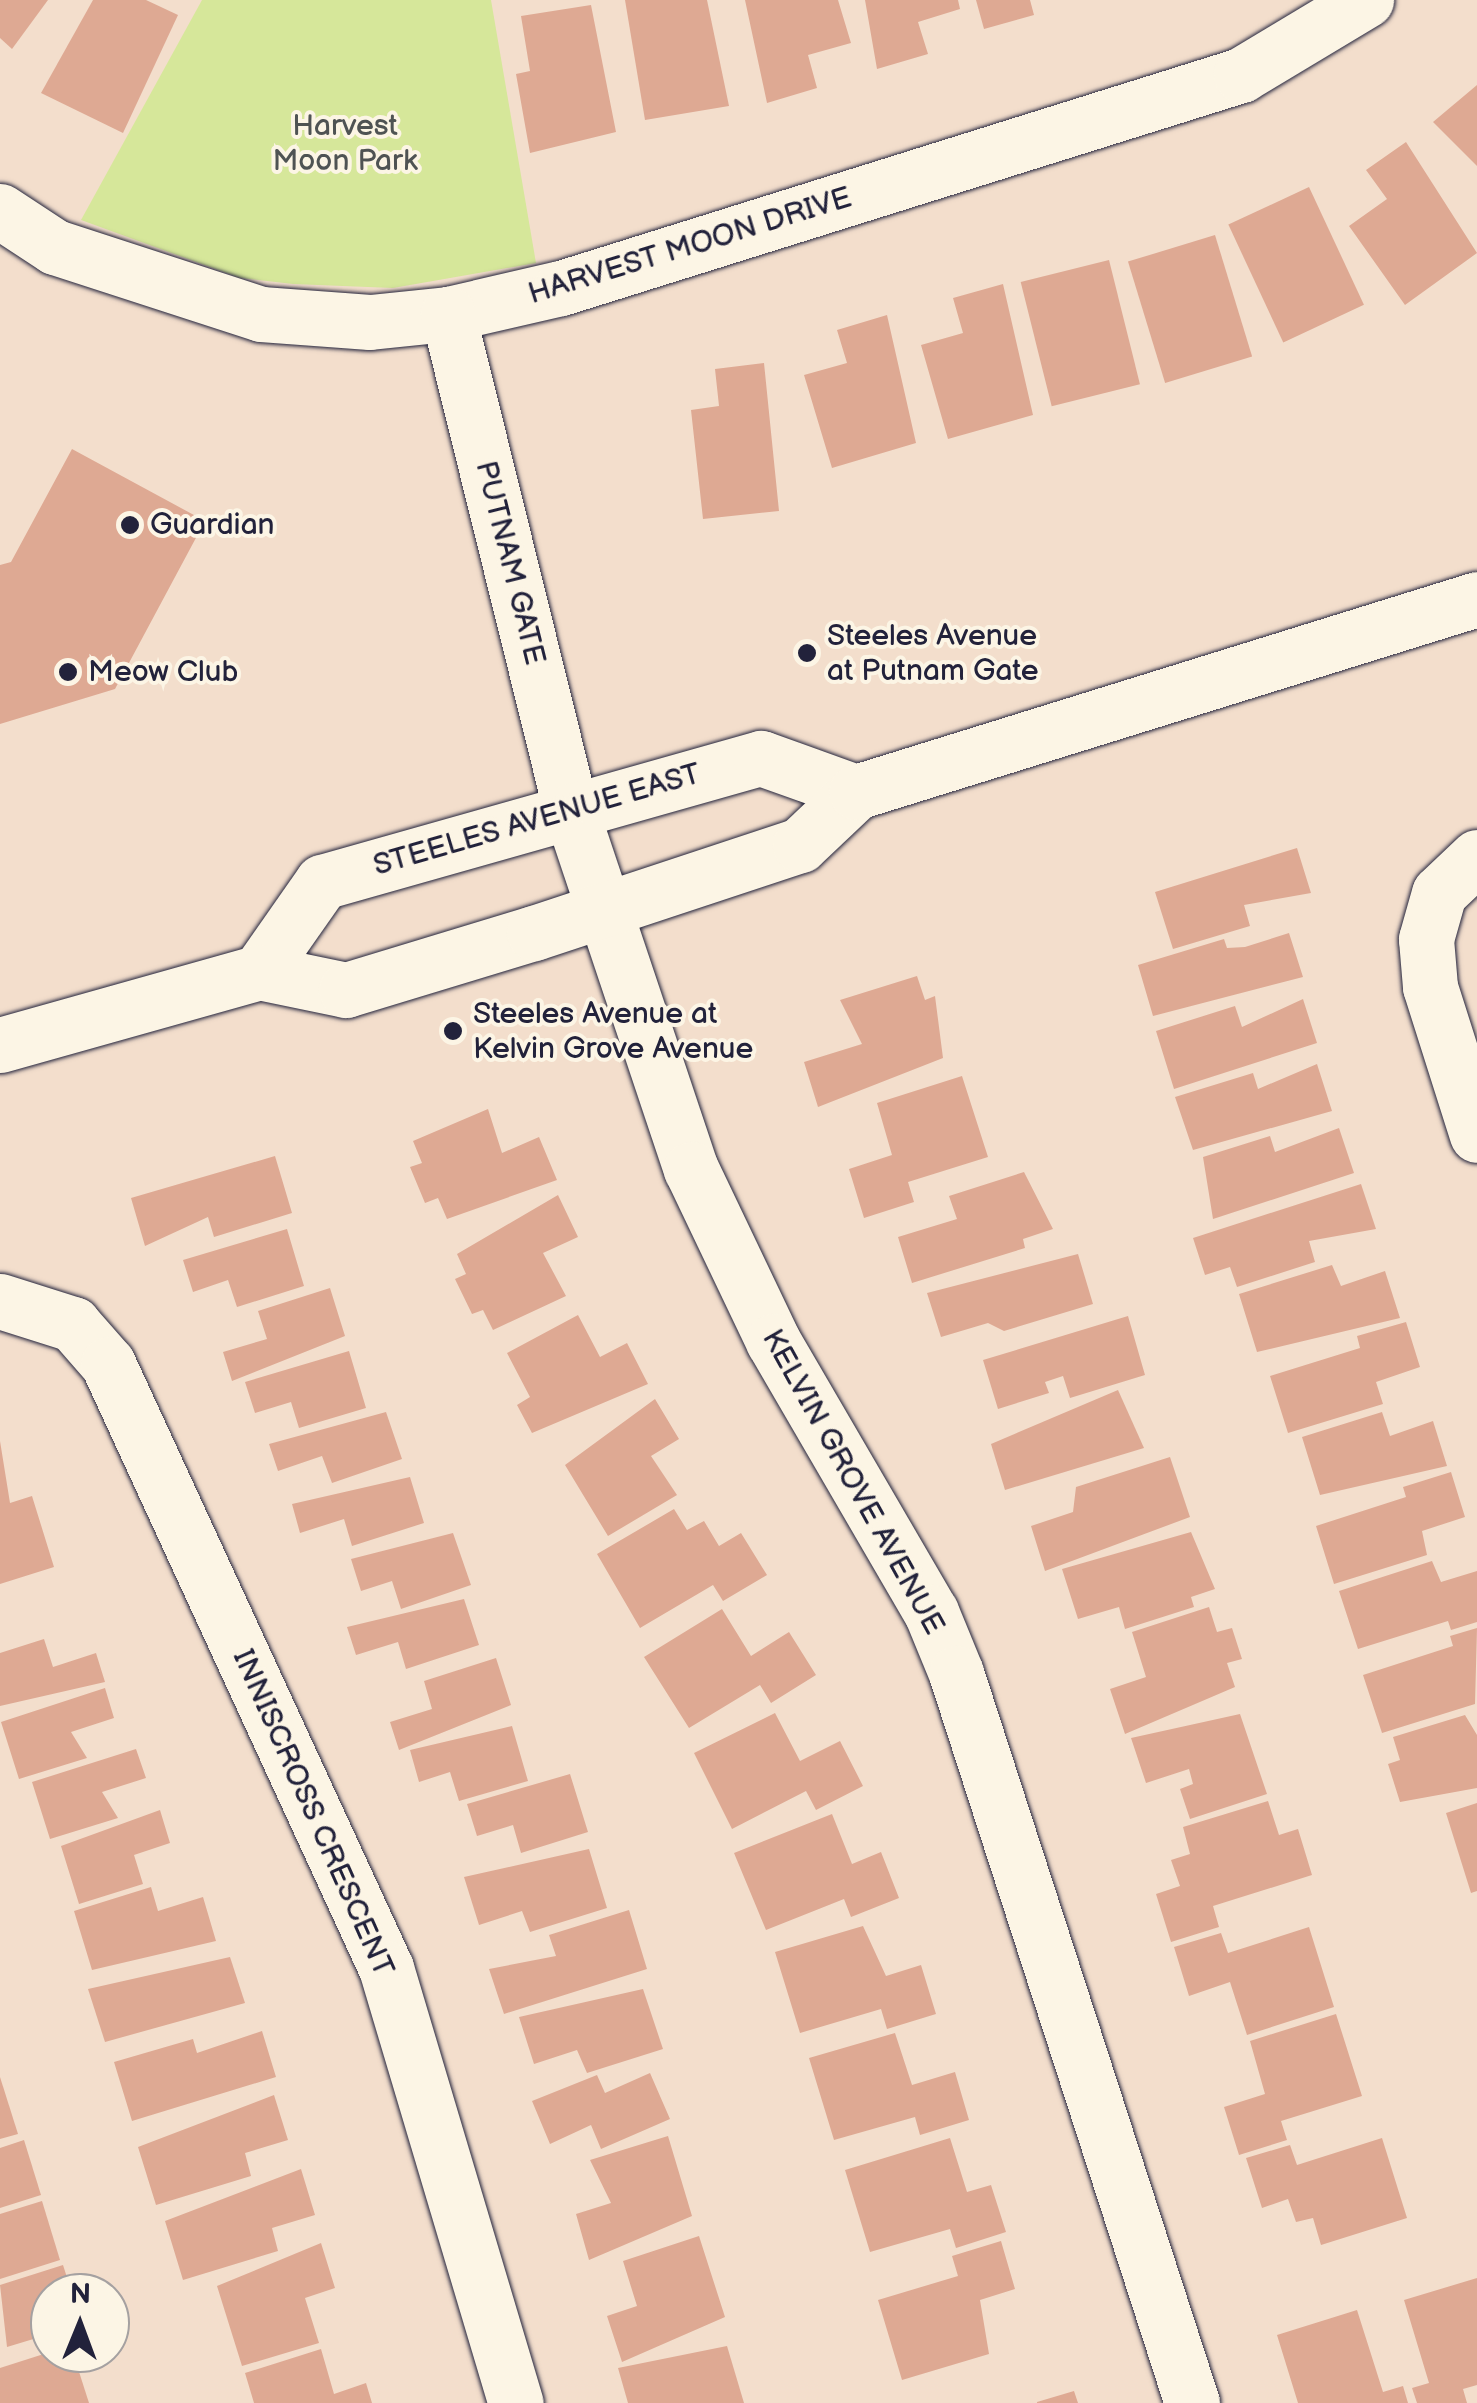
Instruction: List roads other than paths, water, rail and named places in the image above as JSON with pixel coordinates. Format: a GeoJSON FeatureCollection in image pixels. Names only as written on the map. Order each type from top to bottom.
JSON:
{"type":"FeatureCollection","features":[{"type":"Feature","properties":{"kind":"street","name":"HARVEST MOON DRIVE"},"geometry":{"type":"LineString","coordinates":[[0,210],[55,247],[261,314],[370,322],[448,314],[561,288],[1241,76],[1366,0]]}},
{"type":"Feature","properties":{"kind":"street","name":"PUTNAM GATE"},"geometry":{"type":"LineString","coordinates":[[448,314],[571,811],[606,910]]}},
{"type":"Feature","properties":{"kind":"street"},"geometry":{"type":"LineString","coordinates":[[0,1044],[259,972],[346,990],[800,845],[856,792],[1477,599]]}},
{"type":"Feature","properties":{"kind":"street","name":"STEELES AVENUE EAST"},"geometry":{"type":"LineString","coordinates":[[259,972],[322,882],[761,758],[856,792]]}},
{"type":"Feature","properties":{"kind":"street"},"geometry":{"type":"LineString","coordinates":[[1477,857],[1440,893],[1426,939],[1430,987],[1477,1135]]}},
{"type":"Feature","properties":{"kind":"street","name":"KELVIN GROVE AVENUE"},"geometry":{"type":"LineString","coordinates":[[606,910],[724,1244],[931,1612],[980,1734],[1192,2403]]}},
{"type":"Feature","properties":{"kind":"street","name":"INNISCROSS CRESCENT"},"geometry":{"type":"LineString","coordinates":[[0,1301],[73,1324],[108,1364],[386,1968],[516,2403]]}},
{"type":"Feature","properties":{"kind":"place","name":"Guardian"},"geometry":{"type":"Point","coordinates":[130,525]}},
{"type":"Feature","properties":{"kind":"place","name":"Steeles Avenue at Putnam Gate"},"geometry":{"type":"Point","coordinates":[807,653]}},
{"type":"Feature","properties":{"kind":"place","name":"Meow Club"},"geometry":{"type":"Point","coordinates":[68,672]}},
{"type":"Feature","properties":{"kind":"place","name":"Steeles Avenue at Kelvin Grove Avenue"},"geometry":{"type":"Point","coordinates":[453,1031]}},
{"type":"Feature","properties":{"kind":"park label","name":"Harvest Moon Park"},"geometry":{"type":"Point","coordinates":[345,143]}}]}
